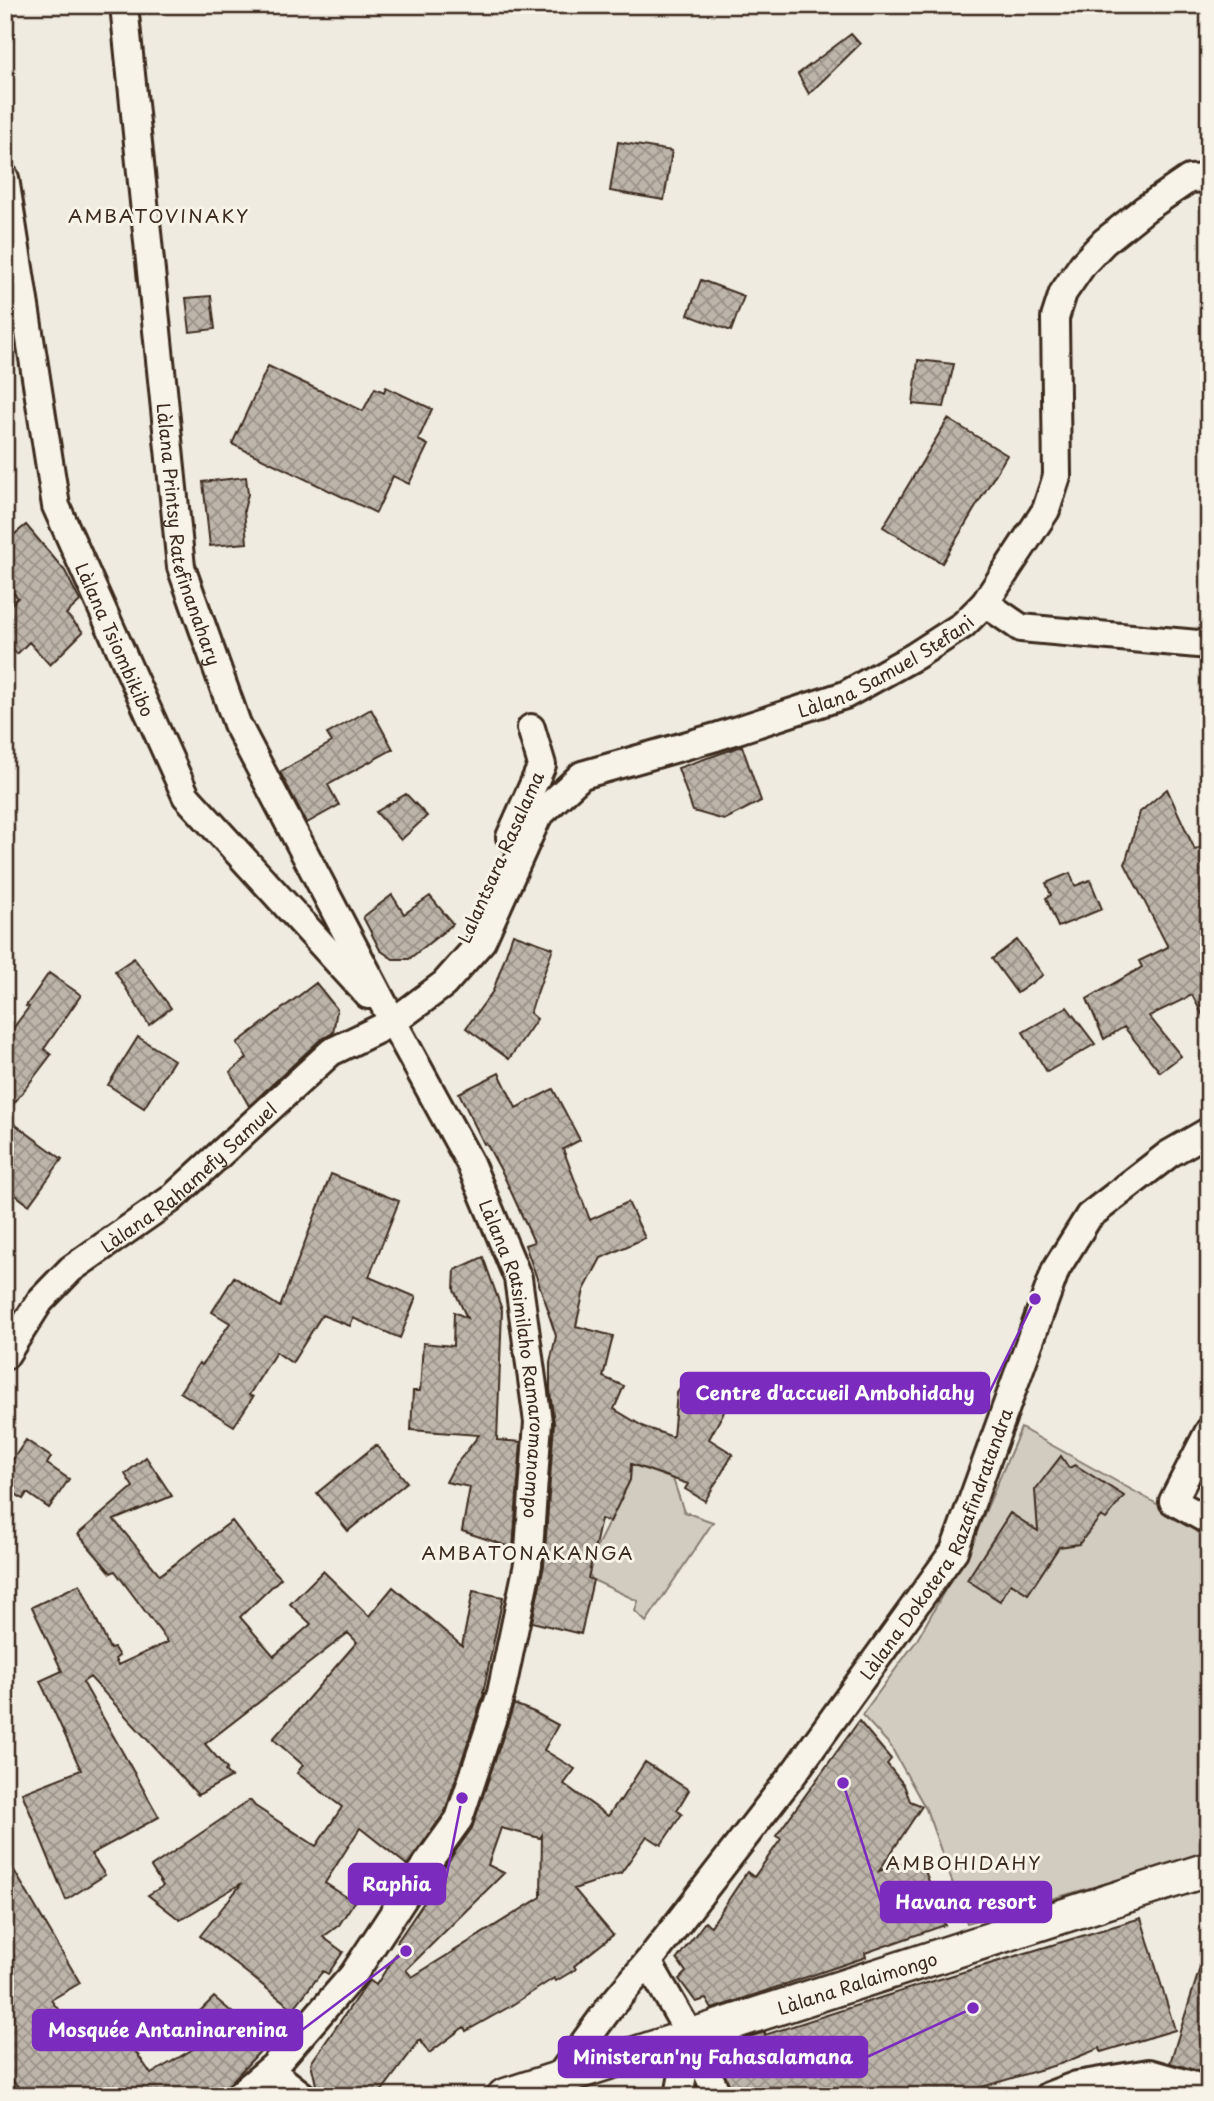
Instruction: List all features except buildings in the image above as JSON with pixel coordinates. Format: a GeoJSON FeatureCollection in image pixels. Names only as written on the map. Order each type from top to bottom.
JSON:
{"type":"FeatureCollection","features":[{"type":"Feature","properties":{"kind":"main road","name":"Làlana Ralaimongo"},"geometry":{"type":"LineString","coordinates":[[504,2096],[1209,1869]]}},
{"type":"Feature","properties":{"kind":"street","name":"Làlana Printsy Ratefinanahary"},"geometry":{"type":"LineString","coordinates":[[124,5],[181,567],[237,724],[393,1022]]}},
{"type":"Feature","properties":{"kind":"street","name":"Làlana Tsiombikibo"},"geometry":{"type":"LineString","coordinates":[[5,178],[56,506],[186,796],[393,1022]]}},
{"type":"Feature","properties":{"kind":"street","name":"Làlana Samuel Stefani"},"geometry":{"type":"LineString","coordinates":[[393,1022],[444,984],[482,941],[538,816],[582,775],[716,737],[845,695],[915,656],[963,625],[985,603],[1045,510],[1057,476],[1055,318],[1063,293],[1083,264],[1114,233],[1189,179],[1209,178]]}},
{"type":"Feature","properties":{"kind":"street"},"geometry":{"type":"LineString","coordinates":[[985,603],[1021,628],[1209,645]]}},
{"type":"Feature","properties":{"kind":"street","name":"Lalantsara Rasalama"},"geometry":{"type":"LineString","coordinates":[[444,984],[542,765],[531,727]]}},
{"type":"Feature","properties":{"kind":"street","name":"Làlana Rahamefy Samuel"},"geometry":{"type":"LineString","coordinates":[[5,1356],[40,1301],[71,1269],[171,1199],[331,1052],[393,1022]]}},
{"type":"Feature","properties":{"kind":"street","name":"Làlana Ratsimilaho Ramaromanompo"},"geometry":{"type":"LineString","coordinates":[[238,2096],[277,2079],[353,1975],[459,1819],[501,1693],[528,1564],[538,1422],[518,1278],[470,1163],[393,1022]]}},
{"type":"Feature","properties":{"kind":"street","name":"Làlana Dokotera Razafindratandra"},"geometry":{"type":"LineString","coordinates":[[559,2077],[610,2007],[794,1773],[954,1551],[1056,1269],[1089,1216],[1169,1154],[1209,1131]]}},
{"type":"Feature","properties":{"kind":"street"},"geometry":{"type":"LineString","coordinates":[[1209,1431],[1173,1501],[1209,1521]]}},
{"type":"Feature","properties":{"kind":"street"},"geometry":{"type":"LineString","coordinates":[[648,1962],[690,2035],[718,2096]]}},
{"type":"Feature","properties":{"kind":"street"},"geometry":{"type":"LineString","coordinates":[[679,2096],[690,2035]]}},
{"type":"Feature","properties":{"kind":"street"},"geometry":{"type":"LineString","coordinates":[[1048,2096],[1077,2085],[1149,2073],[1209,2090]]}},
{"type":"Feature","properties":{"kind":"street"},"geometry":{"type":"LineString","coordinates":[[277,2079],[303,2096]]}},
{"type":"Feature","properties":{"kind":"shaded area"},"geometry":{"type":"Polygon","coordinates":[[[1021,1428],[1209,1533],[1209,1854],[967,1923],[926,1809],[890,1745],[862,1715],[917,1640],[974,1538],[1021,1428]]]}},
{"type":"Feature","properties":{"kind":"shaded area"},"geometry":{"type":"Polygon","coordinates":[[[631,1464],[673,1479],[684,1512],[713,1522],[646,1622],[635,1611],[638,1601],[593,1580],[589,1574],[594,1552],[630,1480],[631,1464]]]}},
{"type":"Feature","properties":{"kind":"place","name":"Centre d'accueil Ambohidahy"},"geometry":{"type":"Point","coordinates":[1035,1299]}},
{"type":"Feature","properties":{"kind":"place","name":"Havana resort"},"geometry":{"type":"Point","coordinates":[843,1783]}},
{"type":"Feature","properties":{"kind":"place","name":"Raphia"},"geometry":{"type":"Point","coordinates":[462,1798]}},
{"type":"Feature","properties":{"kind":"place","name":"Mosquée Antaninarenina"},"geometry":{"type":"Point","coordinates":[406,1951]}},
{"type":"Feature","properties":{"kind":"place","name":"Ministeran'ny Fahasalamana"},"geometry":{"type":"Point","coordinates":[973,2008]}},
{"type":"Feature","properties":{"kind":"district","name":"AMBATOVINAKY"},"geometry":{"type":"Point","coordinates":[159,215]}},
{"type":"Feature","properties":{"kind":"district","name":"AMBATONAKANGA"},"geometry":{"type":"Point","coordinates":[528,1552]}},
{"type":"Feature","properties":{"kind":"district","name":"AMBOHIDAHY"},"geometry":{"type":"Point","coordinates":[964,1862]}}]}
